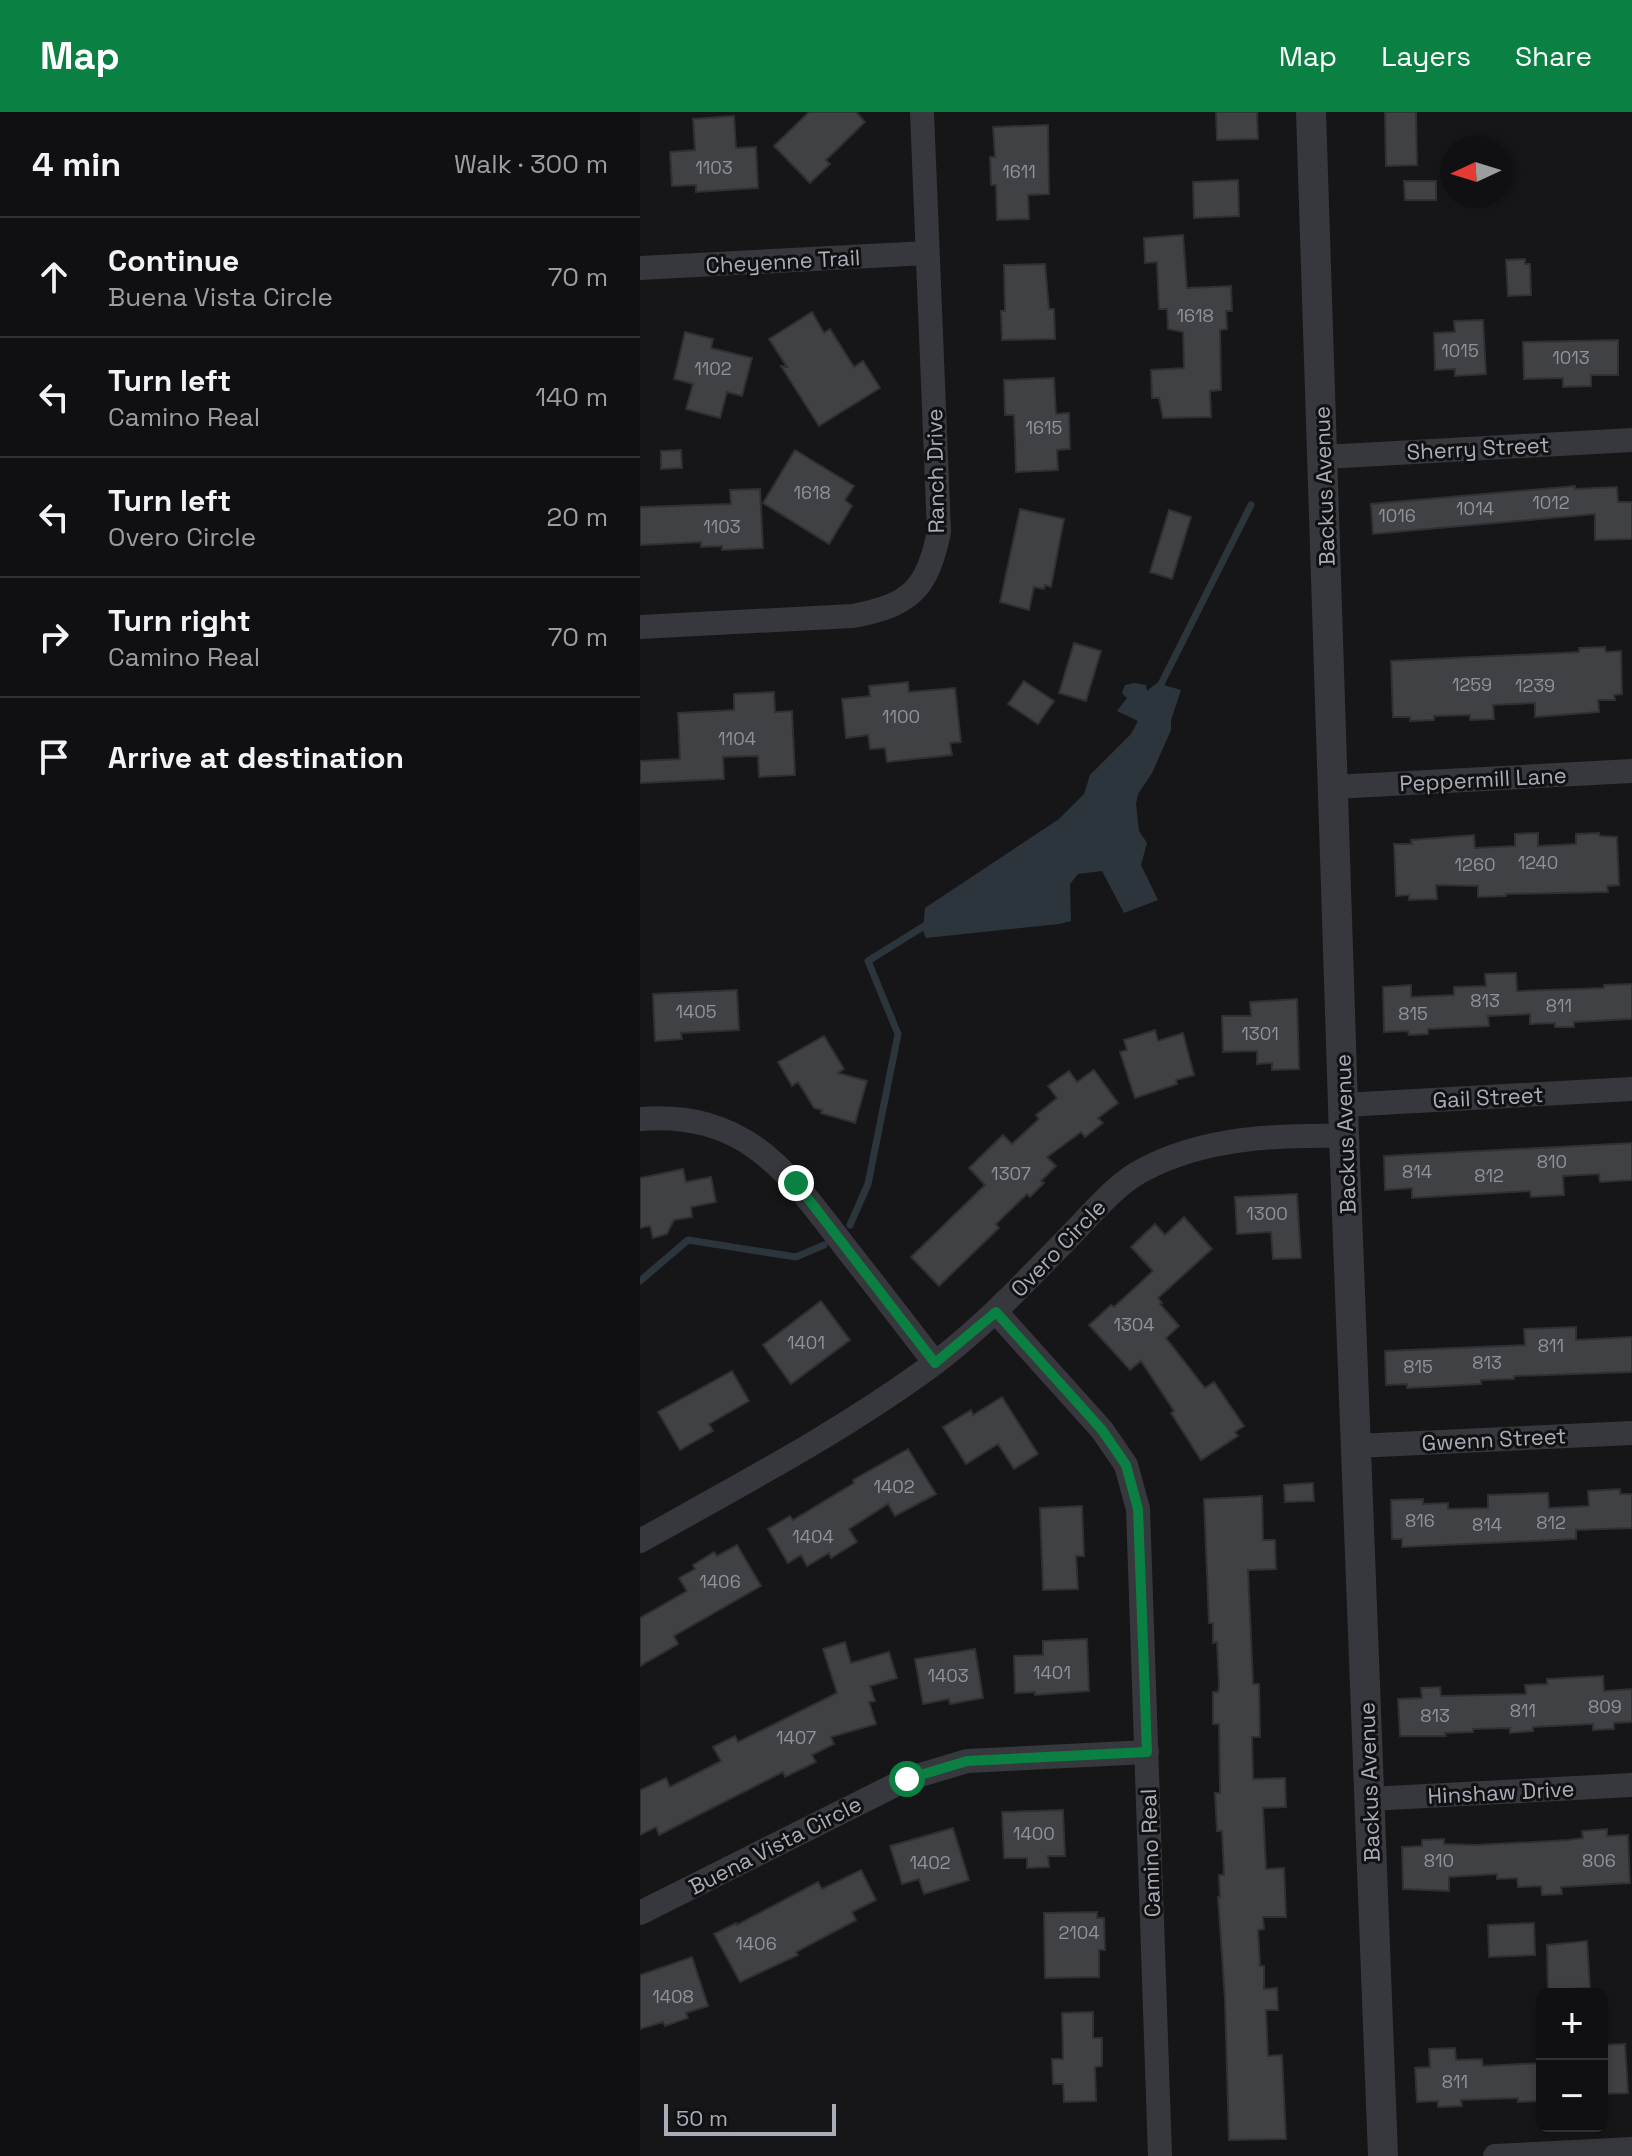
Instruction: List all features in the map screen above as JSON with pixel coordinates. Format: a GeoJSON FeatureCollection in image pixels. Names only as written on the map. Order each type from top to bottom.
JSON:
{"type":"FeatureCollection","features":[{"type":"Feature","properties":{"kind":"street","name":"Ranch Drive"},"geometry":{"type":"LineString","coordinates":[[640,627],[853,616],[888,609],[916,590],[932,565],[939,532],[922,112]]}},
{"type":"Feature","properties":{"kind":"street","name":"Backus Avenue"},"geometry":{"type":"LineString","coordinates":[[1311,112],[1344,1136],[1383,2156]]}},
{"type":"Feature","properties":{"kind":"street","name":"Cheyenne Trail"},"geometry":{"type":"LineString","coordinates":[[640,268],[927,253]]}},
{"type":"Feature","properties":{"kind":"street","name":"Sherry Street"},"geometry":{"type":"LineString","coordinates":[[1324,457],[1632,440]]}},
{"type":"Feature","properties":{"kind":"street","name":"Peppermill Lane"},"geometry":{"type":"LineString","coordinates":[[1334,787],[1632,771]]}},
{"type":"Feature","properties":{"kind":"street","name":"Gail Street"},"geometry":{"type":"LineString","coordinates":[[1344,1105],[1632,1089]]}},
{"type":"Feature","properties":{"kind":"street"},"geometry":{"type":"LineString","coordinates":[[640,1119],[696,1120],[733,1134],[764,1153],[796,1183],[935,1363]]}},
{"type":"Feature","properties":{"kind":"street","name":"Overo Circle"},"geometry":{"type":"LineString","coordinates":[[640,1541],[826,1436],[935,1363],[996,1312],[1106,1199],[1141,1171],[1177,1156],[1246,1138],[1344,1136]]}},
{"type":"Feature","properties":{"kind":"street","name":"Camino Real"},"geometry":{"type":"LineString","coordinates":[[996,1312],[1102,1430],[1126,1465],[1138,1509],[1160,2156]]}},
{"type":"Feature","properties":{"kind":"street","name":"Gwenn Street"},"geometry":{"type":"LineString","coordinates":[[1356,1446],[1632,1433]]}},
{"type":"Feature","properties":{"kind":"street","name":"Buena Vista Circle"},"geometry":{"type":"LineString","coordinates":[[640,1913],[907,1779],[967,1761],[1147,1752]]}},
{"type":"Feature","properties":{"kind":"street","name":"Hinshaw Drive"},"geometry":{"type":"LineString","coordinates":[[1369,1799],[1632,1785]]}},
{"type":"Feature","properties":{"kind":"street"},"geometry":{"type":"LineString","coordinates":[[1495,2156],[1632,2149]]}},
{"type":"Feature","properties":{"kind":"shaded area"},"geometry":{"type":"Polygon","coordinates":[[[1157,683],[1181,690],[1171,720],[1171,730],[1152,773],[1138,794],[1136,804],[1139,831],[1147,843],[1141,865],[1158,900],[1124,913],[1102,871],[1078,874],[1070,884],[1071,921],[926,938],[923,931],[925,908],[1059,819],[1084,794],[1090,775],[1131,734],[1138,721],[1117,711],[1127,698],[1122,693],[1125,685],[1146,685],[1147,691],[1157,683]]]}},
{"type":"Feature","properties":{"kind":"building"},"geometry":{"type":"Polygon","coordinates":[[[809,112],[856,112],[865,122],[826,160],[830,164],[810,183],[774,146],[809,112]]]}},
{"type":"Feature","properties":{"kind":"building"},"geometry":{"type":"Polygon","coordinates":[[[1216,112],[1257,112],[1258,139],[1217,140],[1216,112]]]}},
{"type":"Feature","properties":{"kind":"building"},"geometry":{"type":"Polygon","coordinates":[[[1385,112],[1416,112],[1417,165],[1386,166],[1385,112]]]}},
{"type":"Feature","properties":{"kind":"building"},"geometry":{"type":"Polygon","coordinates":[[[734,116],[736,148],[756,147],[758,188],[696,192],[696,185],[672,186],[670,152],[695,150],[693,119],[734,116]]]}},
{"type":"Feature","properties":{"kind":"building"},"geometry":{"type":"Polygon","coordinates":[[[1048,125],[1049,194],[1028,195],[1029,219],[997,220],[996,185],[991,185],[990,157],[995,157],[993,127],[1048,125]]]}},
{"type":"Feature","properties":{"kind":"building"},"geometry":{"type":"Polygon","coordinates":[[[1238,180],[1239,216],[1194,218],[1193,182],[1238,180]]]}},
{"type":"Feature","properties":{"kind":"building"},"geometry":{"type":"Polygon","coordinates":[[[1404,181],[1436,181],[1436,200],[1405,200],[1404,181]]]}},
{"type":"Feature","properties":{"kind":"building"},"geometry":{"type":"Polygon","coordinates":[[[1183,235],[1187,288],[1231,286],[1232,311],[1226,311],[1227,329],[1220,330],[1221,390],[1210,391],[1211,417],[1163,418],[1159,398],[1152,398],[1151,370],[1184,368],[1183,332],[1168,329],[1167,309],[1159,309],[1157,262],[1145,263],[1144,238],[1183,235]]]}},
{"type":"Feature","properties":{"kind":"building"},"geometry":{"type":"Polygon","coordinates":[[[1525,259],[1525,264],[1530,264],[1531,295],[1508,296],[1506,260],[1525,259]]]}},
{"type":"Feature","properties":{"kind":"building"},"geometry":{"type":"Polygon","coordinates":[[[1045,264],[1049,309],[1054,309],[1055,339],[1002,340],[1004,265],[1045,264]]]}},
{"type":"Feature","properties":{"kind":"building"},"geometry":{"type":"Polygon","coordinates":[[[812,312],[824,333],[830,329],[854,367],[863,361],[880,388],[819,426],[781,366],[787,367],[769,339],[812,312]]]}},
{"type":"Feature","properties":{"kind":"building"},"geometry":{"type":"Polygon","coordinates":[[[1483,320],[1486,374],[1455,376],[1455,369],[1435,370],[1434,333],[1455,332],[1454,321],[1483,320]]]}},
{"type":"Feature","properties":{"kind":"building"},"geometry":{"type":"Polygon","coordinates":[[[685,332],[713,339],[711,348],[752,358],[742,396],[727,392],[720,418],[686,409],[693,384],[674,379],[685,332]]]}},
{"type":"Feature","properties":{"kind":"building"},"geometry":{"type":"Polygon","coordinates":[[[1618,340],[1618,375],[1591,375],[1591,386],[1563,387],[1563,378],[1524,379],[1523,342],[1618,340]]]}},
{"type":"Feature","properties":{"kind":"building"},"geometry":{"type":"Polygon","coordinates":[[[1054,378],[1056,414],[1069,413],[1070,449],[1057,450],[1058,470],[1016,472],[1014,415],[1005,415],[1004,380],[1054,378]]]}},
{"type":"Feature","properties":{"kind":"building"},"geometry":{"type":"Polygon","coordinates":[[[681,450],[682,468],[661,469],[661,451],[681,450]]]}},
{"type":"Feature","properties":{"kind":"building"},"geometry":{"type":"Polygon","coordinates":[[[795,450],[854,486],[845,500],[852,506],[829,544],[763,503],[795,450]]]}},
{"type":"Feature","properties":{"kind":"building"},"geometry":{"type":"Polygon","coordinates":[[[1575,486],[1575,489],[1617,487],[1618,502],[1632,502],[1632,539],[1595,540],[1595,514],[1373,534],[1371,504],[1575,486]]]}},
{"type":"Feature","properties":{"kind":"building"},"geometry":{"type":"Polygon","coordinates":[[[760,489],[763,548],[722,550],[722,546],[701,547],[701,542],[640,545],[640,507],[731,504],[730,490],[760,489]]]}},
{"type":"Feature","properties":{"kind":"building"},"geometry":{"type":"Polygon","coordinates":[[[1020,509],[1064,519],[1051,587],[1034,587],[1029,610],[1000,602],[1020,509]]]}},
{"type":"Feature","properties":{"kind":"building"},"geometry":{"type":"Polygon","coordinates":[[[1169,510],[1191,517],[1172,579],[1150,572],[1169,510]]]}},
{"type":"Feature","properties":{"kind":"building"},"geometry":{"type":"Polygon","coordinates":[[[1074,643],[1101,651],[1086,701],[1059,693],[1074,643]]]}},
{"type":"Feature","properties":{"kind":"building"},"geometry":{"type":"Polygon","coordinates":[[[1605,647],[1606,652],[1621,651],[1622,694],[1614,695],[1615,700],[1598,700],[1599,712],[1535,717],[1535,703],[1493,705],[1494,719],[1470,720],[1470,715],[1434,716],[1434,720],[1410,721],[1410,717],[1393,717],[1391,661],[1579,652],[1579,648],[1605,647]]]}},
{"type":"Feature","properties":{"kind":"building"},"geometry":{"type":"Polygon","coordinates":[[[1024,681],[1054,701],[1038,724],[1008,704],[1024,681]]]}},
{"type":"Feature","properties":{"kind":"building"},"geometry":{"type":"Polygon","coordinates":[[[908,682],[909,692],[955,688],[961,742],[950,743],[952,755],[887,762],[885,748],[870,749],[868,735],[846,738],[842,699],[870,696],[869,686],[908,682]]]}},
{"type":"Feature","properties":{"kind":"building"},"geometry":{"type":"Polygon","coordinates":[[[774,692],[775,712],[792,711],[795,775],[759,777],[758,756],[723,757],[724,779],[640,783],[640,761],[680,759],[678,713],[734,710],[734,694],[774,692]]]}},
{"type":"Feature","properties":{"kind":"building"},"geometry":{"type":"Polygon","coordinates":[[[1538,833],[1538,846],[1576,844],[1576,834],[1599,833],[1600,836],[1617,837],[1619,885],[1607,886],[1608,892],[1478,897],[1478,886],[1436,885],[1437,899],[1409,900],[1409,895],[1396,896],[1394,844],[1474,835],[1475,848],[1515,846],[1515,834],[1538,833]]]}},
{"type":"Feature","properties":{"kind":"building"},"geometry":{"type":"Polygon","coordinates":[[[1516,973],[1517,991],[1632,984],[1632,1019],[1574,1022],[1574,1027],[1555,1027],[1555,1023],[1530,1024],[1530,1014],[1488,1016],[1489,1026],[1428,1029],[1428,1034],[1384,1032],[1383,987],[1411,985],[1411,997],[1454,995],[1454,987],[1486,986],[1485,974],[1516,973]]]}},
{"type":"Feature","properties":{"kind":"building"},"geometry":{"type":"Polygon","coordinates":[[[737,990],[739,1030],[681,1033],[682,1039],[655,1041],[653,994],[737,990]]]}},
{"type":"Feature","properties":{"kind":"building"},"geometry":{"type":"Polygon","coordinates":[[[1297,999],[1299,1069],[1272,1070],[1272,1063],[1257,1064],[1257,1051],[1223,1052],[1222,1016],[1251,1016],[1250,1002],[1297,999]]]}},
{"type":"Feature","properties":{"kind":"building"},"geometry":{"type":"Polygon","coordinates":[[[1155,1030],[1158,1041],[1183,1033],[1194,1075],[1135,1098],[1120,1052],[1127,1050],[1124,1040],[1155,1030]]]}},
{"type":"Feature","properties":{"kind":"building"},"geometry":{"type":"Polygon","coordinates":[[[824,1036],[844,1069],[838,1073],[867,1081],[855,1123],[814,1108],[798,1082],[792,1086],[778,1062],[824,1036]]]}},
{"type":"Feature","properties":{"kind":"building"},"geometry":{"type":"Polygon","coordinates":[[[1094,1070],[1118,1103],[1098,1118],[1103,1123],[1085,1137],[1081,1132],[1047,1157],[1056,1166],[1041,1181],[1044,1183],[1030,1197],[1027,1194],[996,1224],[999,1228],[939,1286],[911,1257],[985,1185],[969,1168],[1003,1135],[1012,1144],[1039,1119],[1036,1115],[1057,1098],[1048,1086],[1069,1071],[1077,1082],[1094,1070]]]}},
{"type":"Feature","properties":{"kind":"building"},"geometry":{"type":"Polygon","coordinates":[[[1632,1143],[1632,1180],[1600,1182],[1599,1174],[1563,1176],[1564,1195],[1531,1197],[1530,1191],[1412,1198],[1412,1188],[1385,1190],[1384,1156],[1632,1143]]]}},
{"type":"Feature","properties":{"kind":"building"},"geometry":{"type":"Polygon","coordinates":[[[683,1169],[686,1182],[711,1177],[716,1202],[691,1207],[692,1217],[674,1220],[667,1234],[653,1238],[650,1226],[640,1228],[640,1178],[683,1169]]]}},
{"type":"Feature","properties":{"kind":"building"},"geometry":{"type":"Polygon","coordinates":[[[1297,1194],[1301,1258],[1273,1259],[1271,1232],[1237,1234],[1235,1197],[1297,1194]]]}},
{"type":"Feature","properties":{"kind":"building"},"geometry":{"type":"Polygon","coordinates":[[[1184,1217],[1212,1249],[1158,1298],[1179,1326],[1166,1338],[1205,1388],[1214,1382],[1244,1426],[1235,1432],[1238,1436],[1201,1460],[1141,1361],[1130,1370],[1089,1325],[1153,1271],[1131,1247],[1155,1224],[1165,1235],[1184,1217]]]}},
{"type":"Feature","properties":{"kind":"building"},"geometry":{"type":"Polygon","coordinates":[[[821,1301],[850,1340],[791,1384],[763,1345],[821,1301]]]}},
{"type":"Feature","properties":{"kind":"building"},"geometry":{"type":"Polygon","coordinates":[[[1576,1327],[1576,1340],[1632,1337],[1632,1372],[1514,1376],[1514,1379],[1481,1380],[1481,1384],[1429,1387],[1386,1385],[1385,1351],[1525,1345],[1524,1329],[1576,1327]]]}},
{"type":"Feature","properties":{"kind":"building"},"geometry":{"type":"Polygon","coordinates":[[[732,1371],[749,1401],[709,1424],[713,1431],[680,1450],[658,1412],[732,1371]]]}},
{"type":"Feature","properties":{"kind":"building"},"geometry":{"type":"Polygon","coordinates":[[[1002,1397],[1038,1454],[1014,1469],[998,1444],[966,1464],[943,1427],[971,1410],[973,1415],[1002,1397]]]}},
{"type":"Feature","properties":{"kind":"building"},"geometry":{"type":"Polygon","coordinates":[[[908,1449],[936,1494],[895,1516],[888,1504],[849,1529],[857,1542],[831,1558],[829,1553],[807,1566],[801,1555],[788,1563],[768,1529],[790,1516],[793,1520],[854,1483],[853,1480],[908,1449]]]}},
{"type":"Feature","properties":{"kind":"building"},"geometry":{"type":"Polygon","coordinates":[[[1313,1483],[1314,1501],[1285,1502],[1284,1485],[1313,1483]]]}},
{"type":"Feature","properties":{"kind":"building"},"geometry":{"type":"Polygon","coordinates":[[[1620,1489],[1620,1494],[1632,1494],[1632,1528],[1576,1530],[1576,1539],[1402,1547],[1402,1539],[1392,1539],[1391,1500],[1423,1499],[1423,1504],[1448,1503],[1448,1509],[1488,1508],[1488,1495],[1548,1493],[1549,1508],[1589,1506],[1588,1491],[1620,1489]]]}},
{"type":"Feature","properties":{"kind":"building"},"geometry":{"type":"Polygon","coordinates":[[[1262,1496],[1263,1540],[1275,1540],[1276,1569],[1248,1570],[1253,1684],[1259,1684],[1260,1737],[1252,1737],[1253,1779],[1285,1778],[1286,1807],[1263,1808],[1266,1869],[1284,1868],[1286,1917],[1263,1917],[1264,1929],[1258,1930],[1264,1989],[1277,1988],[1278,2010],[1266,2010],[1268,2056],[1282,2055],[1286,2139],[1229,2140],[1218,1897],[1219,1875],[1224,1875],[1222,1831],[1217,1831],[1215,1793],[1220,1793],[1219,1724],[1213,1724],[1213,1692],[1218,1692],[1219,1685],[1217,1642],[1213,1643],[1213,1623],[1209,1623],[1204,1499],[1262,1496]]]}},
{"type":"Feature","properties":{"kind":"building"},"geometry":{"type":"Polygon","coordinates":[[[1082,1506],[1084,1556],[1076,1556],[1078,1589],[1043,1590],[1040,1508],[1082,1506]]]}},
{"type":"Feature","properties":{"kind":"building"},"geometry":{"type":"Polygon","coordinates":[[[737,1545],[761,1586],[674,1636],[678,1644],[640,1666],[640,1618],[687,1591],[679,1578],[695,1569],[693,1565],[714,1552],[717,1556],[737,1545]]]}},
{"type":"Feature","properties":{"kind":"building"},"geometry":{"type":"Polygon","coordinates":[[[1087,1639],[1089,1691],[1035,1695],[1035,1692],[1015,1693],[1014,1656],[1043,1655],[1043,1641],[1087,1639]]]}},
{"type":"Feature","properties":{"kind":"building"},"geometry":{"type":"Polygon","coordinates":[[[845,1642],[851,1663],[889,1652],[897,1678],[870,1686],[875,1701],[869,1702],[876,1724],[831,1737],[834,1744],[812,1755],[816,1762],[785,1777],[783,1772],[659,1835],[656,1827],[640,1835],[640,1790],[666,1778],[670,1787],[721,1761],[713,1747],[735,1736],[738,1742],[837,1693],[823,1649],[845,1642]]]}},
{"type":"Feature","properties":{"kind":"building"},"geometry":{"type":"Polygon","coordinates":[[[975,1649],[983,1698],[950,1704],[949,1699],[923,1704],[915,1659],[975,1649]]]}},
{"type":"Feature","properties":{"kind":"building"},"geometry":{"type":"Polygon","coordinates":[[[1603,1676],[1604,1691],[1632,1689],[1632,1722],[1614,1723],[1614,1729],[1593,1730],[1593,1724],[1533,1727],[1533,1731],[1510,1733],[1510,1728],[1473,1729],[1473,1732],[1445,1733],[1446,1736],[1400,1736],[1398,1699],[1422,1698],[1421,1688],[1440,1687],[1441,1696],[1526,1694],[1525,1685],[1547,1684],[1547,1679],[1603,1676]]]}},
{"type":"Feature","properties":{"kind":"building"},"geometry":{"type":"Polygon","coordinates":[[[1063,1810],[1065,1856],[1048,1856],[1049,1867],[1027,1868],[1027,1858],[1004,1858],[1002,1812],[1063,1810]]]}},
{"type":"Feature","properties":{"kind":"building"},"geometry":{"type":"Polygon","coordinates":[[[953,1828],[969,1880],[924,1894],[919,1879],[902,1884],[890,1846],[953,1828]]]}},
{"type":"Feature","properties":{"kind":"building"},"geometry":{"type":"Polygon","coordinates":[[[1607,1829],[1607,1836],[1628,1835],[1630,1883],[1561,1887],[1562,1894],[1542,1895],[1541,1886],[1518,1887],[1517,1878],[1497,1879],[1497,1874],[1449,1877],[1449,1891],[1403,1889],[1402,1847],[1422,1846],[1422,1840],[1444,1839],[1444,1844],[1475,1845],[1569,1840],[1583,1838],[1582,1831],[1607,1829]]]}},
{"type":"Feature","properties":{"kind":"building"},"geometry":{"type":"Polygon","coordinates":[[[861,1870],[876,1900],[852,1912],[856,1920],[796,1952],[798,1955],[740,1982],[714,1934],[818,1882],[822,1889],[861,1870]]]}},
{"type":"Feature","properties":{"kind":"building"},"geometry":{"type":"Polygon","coordinates":[[[1097,1912],[1097,1918],[1104,1918],[1105,1950],[1099,1950],[1099,1977],[1045,1978],[1044,1913],[1097,1912]]]}},
{"type":"Feature","properties":{"kind":"building"},"geometry":{"type":"Polygon","coordinates":[[[1534,1923],[1535,1955],[1489,1957],[1488,1925],[1534,1923]]]}},
{"type":"Feature","properties":{"kind":"building"},"geometry":{"type":"Polygon","coordinates":[[[1587,1941],[1590,1988],[1548,1988],[1547,1945],[1587,1941]]]}},
{"type":"Feature","properties":{"kind":"building"},"geometry":{"type":"Polygon","coordinates":[[[692,1957],[708,2006],[686,2013],[688,2018],[665,2026],[663,2022],[640,2029],[640,1975],[692,1957]]]}},
{"type":"Feature","properties":{"kind":"building"},"geometry":{"type":"Polygon","coordinates":[[[1093,2012],[1093,2038],[1102,2038],[1102,2066],[1095,2067],[1096,2101],[1064,2102],[1063,2084],[1053,2084],[1052,2059],[1063,2059],[1062,2013],[1093,2012]]]}},
{"type":"Feature","properties":{"kind":"building"},"geometry":{"type":"Polygon","coordinates":[[[1625,2044],[1628,2093],[1608,2094],[1608,2045],[1625,2044]]]}},
{"type":"Feature","properties":{"kind":"building"},"geometry":{"type":"Polygon","coordinates":[[[1455,2048],[1456,2060],[1482,2059],[1483,2066],[1536,2063],[1536,2101],[1518,2102],[1518,2098],[1461,2100],[1462,2106],[1438,2107],[1438,2101],[1417,2102],[1415,2068],[1430,2067],[1429,2049],[1455,2048]]]}},
{"type":"Feature","properties":{"kind":"waterway"},"geometry":{"type":"LineString","coordinates":[[1157,692],[1251,505]]}},
{"type":"Feature","properties":{"kind":"waterway"},"geometry":{"type":"LineString","coordinates":[[850,1225],[868,1184],[898,1034],[868,961],[929,923]]}},
{"type":"Feature","properties":{"kind":"waterway"},"geometry":{"type":"LineString","coordinates":[[640,1281],[688,1240],[796,1257],[824,1245]]}},
{"type":"Feature","properties":{"kind":"route"},"geometry":{"type":"LineString","coordinates":[[796,1183],[935,1363],[996,1312],[1102,1430],[1126,1465],[1138,1509],[1147,1752],[967,1761],[907,1779]]}}]}
